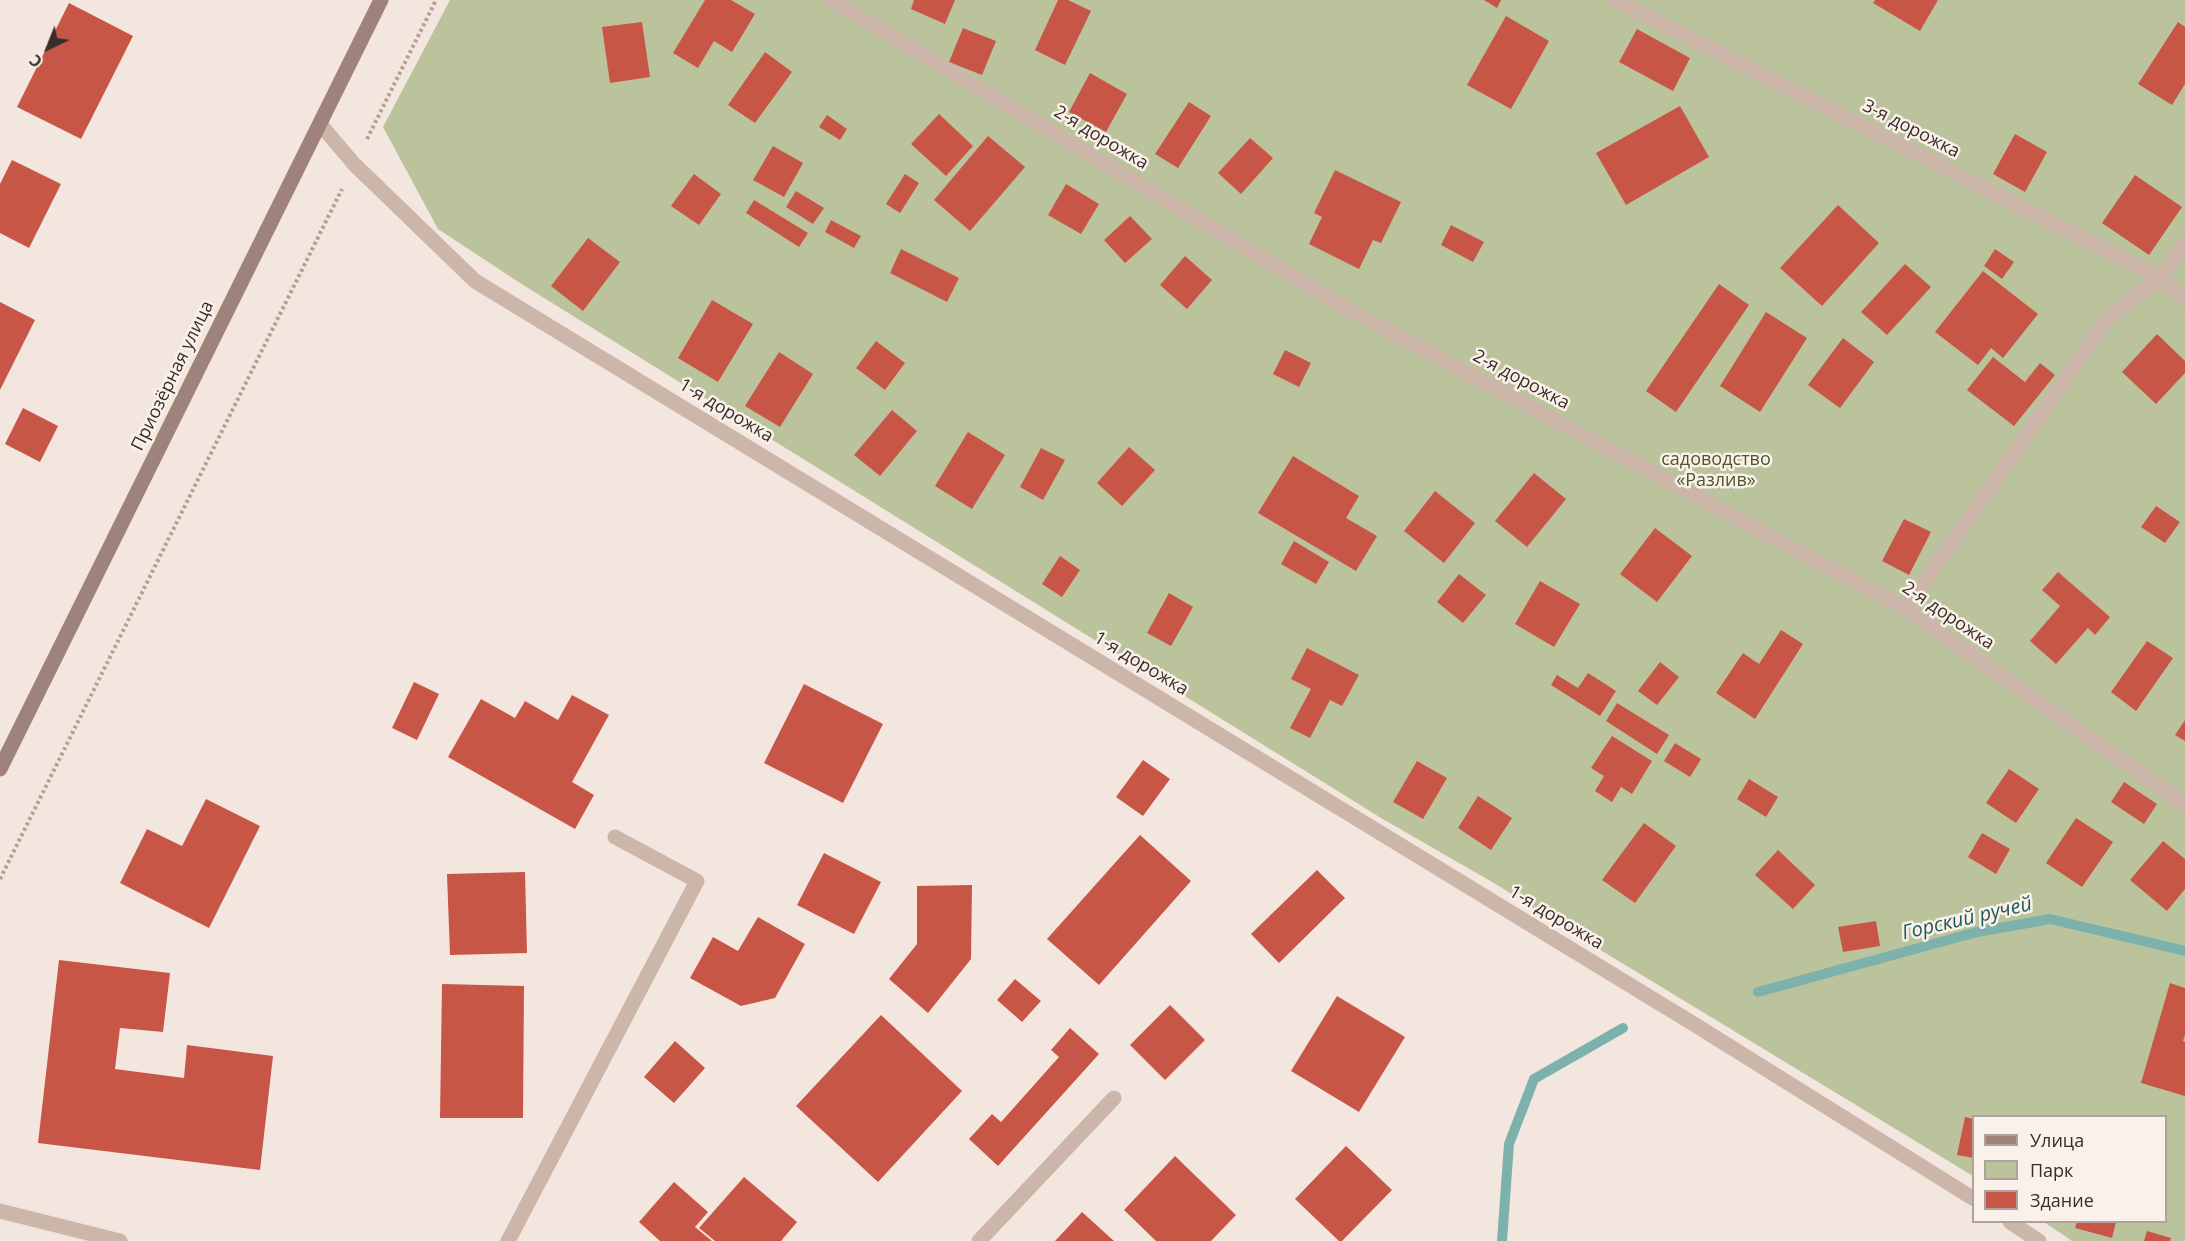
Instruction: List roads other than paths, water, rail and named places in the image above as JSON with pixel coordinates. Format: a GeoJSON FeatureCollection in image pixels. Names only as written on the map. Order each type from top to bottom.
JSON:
{"type":"FeatureCollection","features":[{"type":"Feature","properties":{"kind":"street","name":"Приозёрная улица"},"geometry":{"type":"LineString","coordinates":[[0,769],[381,0]]}},
{"type":"Feature","properties":{"kind":"street","name":"2-я дорожка"},"geometry":{"type":"LineString","coordinates":[[831,0],[1350,310],[1906,609],[2185,805]]}},
{"type":"Feature","properties":{"kind":"street","name":"3-я дорожка"},"geometry":{"type":"LineString","coordinates":[[1616,0],[2160,278],[2185,298]]}},
{"type":"Feature","properties":{"kind":"street","name":"1-я дорожка"},"geometry":{"type":"LineString","coordinates":[[320,124],[354,164],[475,281],[1676,1014],[1972,1198]]}},
{"type":"Feature","properties":{"kind":"street"},"geometry":{"type":"LineString","coordinates":[[1906,609],[2107,319],[2160,278],[2185,244]]}},
{"type":"Feature","properties":{"kind":"street"},"geometry":{"type":"LineString","coordinates":[[508,1241],[696,881],[615,837]]}},
{"type":"Feature","properties":{"kind":"street"},"geometry":{"type":"LineString","coordinates":[[979,1241],[1114,1098]]}},
{"type":"Feature","properties":{"kind":"street"},"geometry":{"type":"LineString","coordinates":[[0,1211],[120,1241]]}},
{"type":"Feature","properties":{"kind":"street"},"geometry":{"type":"LineString","coordinates":[[2013,1223],[2039,1241]]}},
{"type":"Feature","properties":{"kind":"waterway","name":"Горский ручей"},"geometry":{"type":"LineString","coordinates":[[1758,992],[1977,932],[2050,919],[2185,951]]}},
{"type":"Feature","properties":{"kind":"waterway","name":"Горский ручей"},"geometry":{"type":"LineString","coordinates":[[1502,1241],[1509,1144],[1534,1079],[1623,1028]]}},
{"type":"Feature","properties":{"kind":"park label","name":"садоводство «Разлив»"},"geometry":{"type":"Point","coordinates":[1716,470]}}]}
